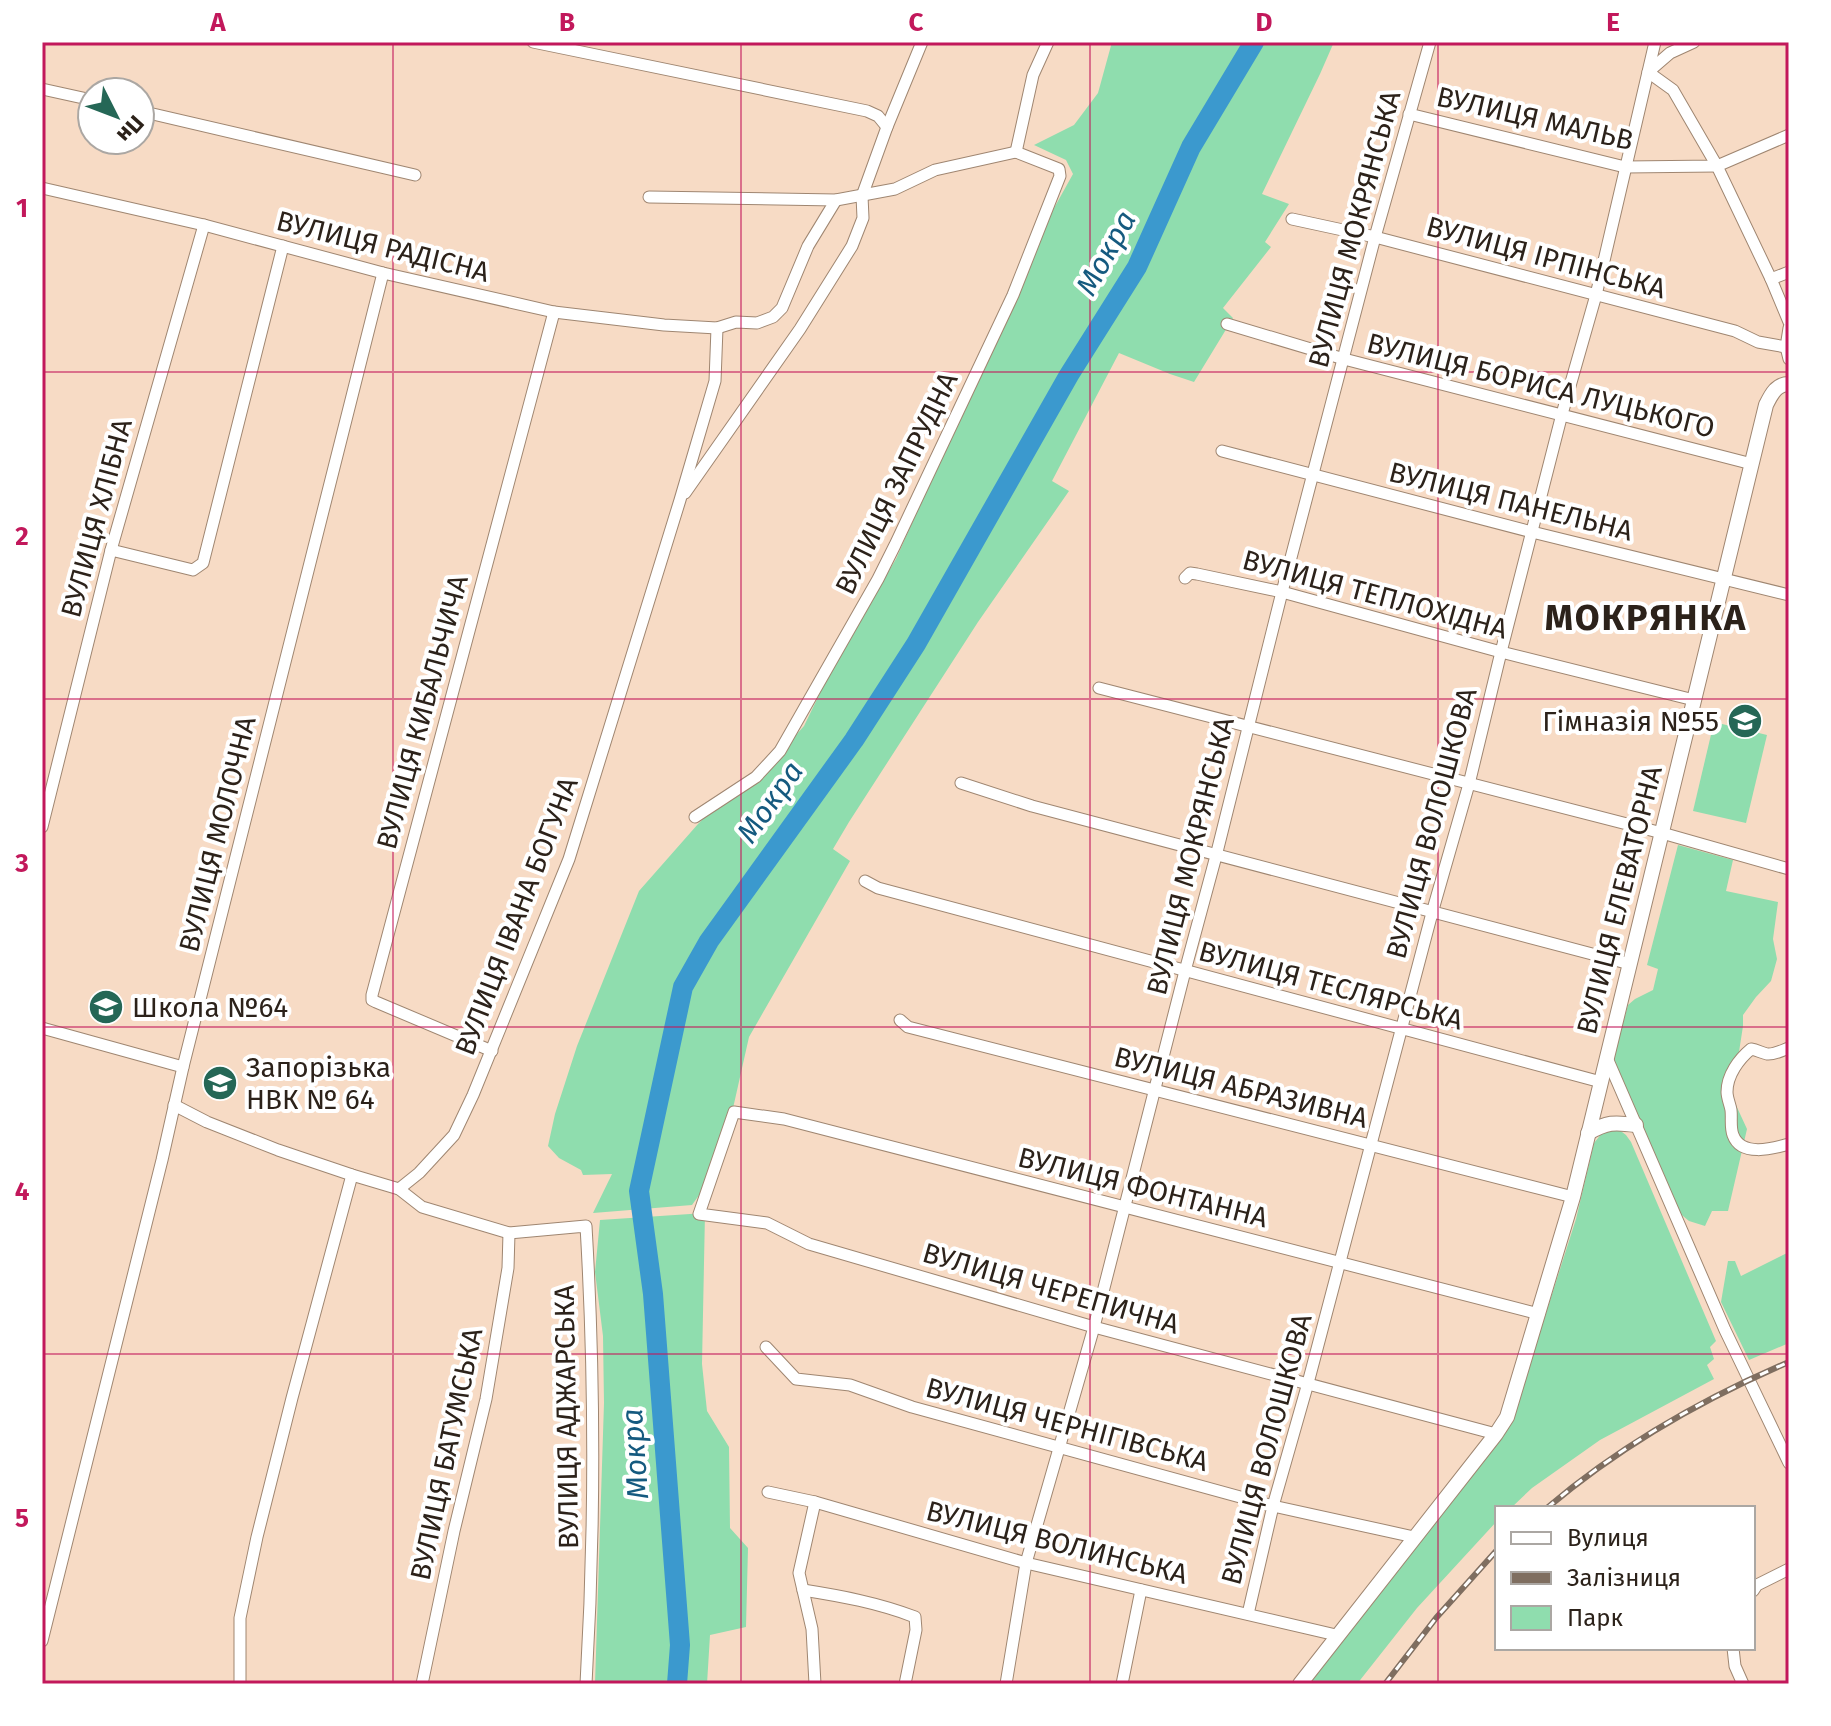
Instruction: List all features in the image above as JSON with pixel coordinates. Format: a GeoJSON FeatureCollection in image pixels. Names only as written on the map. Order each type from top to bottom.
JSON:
{"type":"FeatureCollection","features":[{"type":"Feature","properties":{"kind":"street"},"geometry":{"type":"LineString","coordinates":[[533,42],[867,111],[878,116],[887,127]]}},
{"type":"Feature","properties":{"kind":"street","name":"ВУЛИЦЯ ІВАНА БОГУНА"},"geometry":{"type":"LineString","coordinates":[[680,500],[800,329],[852,246],[863,218],[862,196],[922,42]]}},
{"type":"Feature","properties":{"kind":"street"},"geometry":{"type":"LineString","coordinates":[[649,197],[836,200],[895,189],[935,170],[1016,152],[1033,75],[1048,42]]}},
{"type":"Feature","properties":{"kind":"street","name":"ВУЛИЦЯ МОКРЯНСЬКА"},"geometry":{"type":"LineString","coordinates":[[1006,1684],[1026,1563],[1126,1208],[1282,592],[1375,237],[1430,42]]}},
{"type":"Feature","properties":{"kind":"street","name":"ВУЛИЦЯ ВОЛОШКОВА"},"geometry":{"type":"LineString","coordinates":[[1248,1614],[1273,1506],[1469,784],[1562,414],[1596,295],[1655,42]]}},
{"type":"Feature","properties":{"kind":"street"},"geometry":{"type":"LineString","coordinates":[[1694,42],[1670,53],[1648,72],[1673,90],[1717,166],[1771,279],[1789,325],[1787,353]]}},
{"type":"Feature","properties":{"kind":"street"},"geometry":{"type":"LineString","coordinates":[[42,89],[76,96]]}},
{"type":"Feature","properties":{"kind":"street","name":"ВУЛИЦЯ МАЛЬВ"},"geometry":{"type":"LineString","coordinates":[[1409,114],[1625,167],[1717,166],[1789,135]]}},
{"type":"Feature","properties":{"kind":"street"},"geometry":{"type":"LineString","coordinates":[[156,115],[415,175]]}},
{"type":"Feature","properties":{"kind":"street","name":"ВУЛИЦЯ ЗАПРУДНА"},"geometry":{"type":"LineString","coordinates":[[695,817],[756,777],[780,751],[895,545],[1013,295],[1060,176],[1059,169],[1016,152]]}},
{"type":"Feature","properties":{"kind":"street","name":"ВУЛИЦЯ РАДІСНА"},"geometry":{"type":"LineString","coordinates":[[42,188],[554,312],[717,328],[736,322],[757,323],[773,317],[782,308],[808,246],[836,200]]}},
{"type":"Feature","properties":{"kind":"street","name":"ВУЛИЦЯ ІРПІНСЬКА"},"geometry":{"type":"LineString","coordinates":[[1292,219],[1375,237],[1735,331],[1787,353]]}},
{"type":"Feature","properties":{"kind":"street","name":"ВУЛИЦЯ ХЛІБНА"},"geometry":{"type":"LineString","coordinates":[[42,827],[111,550],[204,225]]}},
{"type":"Feature","properties":{"kind":"street"},"geometry":{"type":"LineString","coordinates":[[111,550],[193,570],[203,563],[283,246]]}},
{"type":"Feature","properties":{"kind":"street"},"geometry":{"type":"LineString","coordinates":[[1771,279],[1789,272]]}},
{"type":"Feature","properties":{"kind":"street","name":"ВУЛИЦЯ МОЛОЧНА"},"geometry":{"type":"LineString","coordinates":[[42,1641],[383,273]]}},
{"type":"Feature","properties":{"kind":"street","name":"ВУЛИЦЯ КИБАЛЬЧИЧА"},"geometry":{"type":"LineString","coordinates":[[492,1051],[376,1002],[372,1000],[372,995],[554,312]]}},
{"type":"Feature","properties":{"kind":"street","name":"ВУЛИЦЯ БОРИСА ЛУЦЬКОГО"},"geometry":{"type":"LineString","coordinates":[[1227,324],[1344,359],[1752,464]]}},
{"type":"Feature","properties":{"kind":"street","name":"ВУЛИЦЯ ІВАНА БОГУНА"},"geometry":{"type":"LineString","coordinates":[[399,1189],[419,1173],[454,1135],[492,1051],[569,859],[715,381],[717,328]]}},
{"type":"Feature","properties":{"kind":"street","name":"ВУЛИЦЯ ЕЛЕВАТОРНА"},"geometry":{"type":"LineString","coordinates":[[1300,1684],[1507,1417],[1573,1197],[1766,405],[1773,391],[1789,384]]}},
{"type":"Feature","properties":{"kind":"street","name":"ВУЛИЦЯ ПАНЕЛЬНА"},"geometry":{"type":"LineString","coordinates":[[1222,451],[1789,595]]}},
{"type":"Feature","properties":{"kind":"street","name":"ВУЛИЦЯ ТЕПЛОХІДНА"},"geometry":{"type":"LineString","coordinates":[[1185,578],[1190,573],[1197,574],[1282,592],[1501,652],[1694,700]]}},
{"type":"Feature","properties":{"kind":"street"},"geometry":{"type":"LineString","coordinates":[[1099,688],[1662,833],[1789,869]]}},
{"type":"Feature","properties":{"kind":"street"},"geometry":{"type":"LineString","coordinates":[[961,783],[1032,806],[1216,856],[1630,964]]}},
{"type":"Feature","properties":{"kind":"street","name":"ВУЛИЦЯ ТЕСЛЯРСЬКА"},"geometry":{"type":"LineString","coordinates":[[865,881],[878,888],[1601,1082]]}},
{"type":"Feature","properties":{"kind":"street","name":"ВУЛИЦЯ АБРАЗИВНА"},"geometry":{"type":"LineString","coordinates":[[900,1020],[908,1027],[1573,1197]]}},
{"type":"Feature","properties":{"kind":"street"},"geometry":{"type":"LineString","coordinates":[[42,1028],[183,1067]]}},
{"type":"Feature","properties":{"kind":"street"},"geometry":{"type":"LineString","coordinates":[[1789,1048],[1766,1054],[1751,1049],[1732,1072],[1726,1093],[1734,1139],[1746,1148],[1760,1150],[1789,1144]]}},
{"type":"Feature","properties":{"kind":"street"},"geometry":{"type":"LineString","coordinates":[[1607,1058],[1732,1344],[1789,1463]]}},
{"type":"Feature","properties":{"kind":"street"},"geometry":{"type":"LineString","coordinates":[[174,1105],[207,1122],[278,1150],[399,1189],[422,1207],[509,1233]]}},
{"type":"Feature","properties":{"kind":"street","name":"ВУЛИЦЯ ФОНТАННА"},"geometry":{"type":"LineString","coordinates":[[734,1112],[784,1119],[1539,1314]]}},
{"type":"Feature","properties":{"kind":"street","name":"ВУЛИЦЯ ЧЕРЕПИЧНА"},"geometry":{"type":"LineString","coordinates":[[734,1112],[699,1214],[767,1223],[809,1244],[1094,1327],[1496,1434]]}},
{"type":"Feature","properties":{"kind":"street"},"geometry":{"type":"LineString","coordinates":[[1588,1133],[1615,1122],[1636,1125]]}},
{"type":"Feature","properties":{"kind":"street"},"geometry":{"type":"LineString","coordinates":[[240,1684],[240,1618],[251,1564],[352,1175]]}},
{"type":"Feature","properties":{"kind":"street","name":"ВУЛИЦЯ АДЖАРСЬКА"},"geometry":{"type":"LineString","coordinates":[[509,1233],[586,1226],[593,1390],[591,1605],[586,1684]]}},
{"type":"Feature","properties":{"kind":"street","name":"ВУЛИЦЯ БАТУМСЬКА"},"geometry":{"type":"LineString","coordinates":[[422,1684],[486,1399],[508,1268],[509,1233]]}},
{"type":"Feature","properties":{"kind":"street","name":"ВУЛИЦЯ ЧЕРНІГІВСЬКА"},"geometry":{"type":"LineString","coordinates":[[766,1347],[796,1379],[850,1385],[912,1407],[1273,1506],[1414,1537]]}},
{"type":"Feature","properties":{"kind":"street","name":"ВУЛИЦЯ ВОЛИНСЬКА"},"geometry":{"type":"LineString","coordinates":[[768,1492],[815,1502],[1026,1563],[1336,1635]]}},
{"type":"Feature","properties":{"kind":"street"},"geometry":{"type":"LineString","coordinates":[[815,1502],[799,1573],[812,1629],[815,1684]]}},
{"type":"Feature","properties":{"kind":"street"},"geometry":{"type":"LineString","coordinates":[[1755,1588],[1789,1569]]}},
{"type":"Feature","properties":{"kind":"street"},"geometry":{"type":"LineString","coordinates":[[803,1590],[898,1610],[915,1617],[916,1630],[905,1684]]}},
{"type":"Feature","properties":{"kind":"street"},"geometry":{"type":"LineString","coordinates":[[1122,1684],[1141,1590]]}},
{"type":"Feature","properties":{"kind":"street"},"geometry":{"type":"LineString","coordinates":[[1733,1650],[1735,1666],[1743,1684]]}},
{"type":"Feature","properties":{"kind":"green space"},"geometry":{"type":"Polygon","coordinates":[[[1112,42],[1334,42],[1262,194],[1289,204],[1265,242],[1271,247],[1223,308],[1233,318],[1194,382],[1119,353],[1052,481],[1069,491],[978,622],[833,849],[850,861],[749,1037],[727,1135],[707,1184],[692,1205],[593,1213],[612,1174],[583,1175],[581,1170],[559,1158],[548,1146],[577,1046],[639,891],[728,794],[771,763],[804,726],[840,652],[896,559],[1044,226],[1073,174],[1066,160],[1034,145],[1074,125],[1098,93],[1112,42]]]}},
{"type":"Feature","properties":{"kind":"green space"},"geometry":{"type":"Polygon","coordinates":[[[1714,722],[1767,735],[1746,823],[1693,811],[1714,722]]]}},
{"type":"Feature","properties":{"kind":"green space"},"geometry":{"type":"Polygon","coordinates":[[[1678,845],[1733,860],[1726,891],[1778,902],[1773,939],[1777,959],[1771,981],[1743,1015],[1739,1052],[1732,1061],[1724,1088],[1747,1129],[1728,1211],[1712,1211],[1705,1226],[1689,1221],[1677,1211],[1613,1060],[1628,1005],[1653,990],[1658,969],[1647,965],[1678,845]]]}},
{"type":"Feature","properties":{"kind":"green space"},"geometry":{"type":"Polygon","coordinates":[[[1618,1129],[1631,1142],[1716,1341],[1710,1347],[1714,1359],[1707,1365],[1714,1379],[1600,1440],[1532,1488],[1513,1506],[1495,1506],[1495,1523],[1417,1608],[1357,1684],[1306,1684],[1517,1404],[1576,1219],[1594,1143],[1602,1133],[1618,1129]]]}},
{"type":"Feature","properties":{"kind":"green space"},"geometry":{"type":"Polygon","coordinates":[[[705,1213],[702,1364],[707,1411],[729,1447],[730,1528],[748,1548],[746,1627],[710,1635],[707,1684],[595,1684],[604,1403],[603,1336],[595,1272],[600,1220],[705,1213]]]}},
{"type":"Feature","properties":{"kind":"green space"},"geometry":{"type":"Polygon","coordinates":[[[1789,1252],[1789,1343],[1749,1360],[1721,1302],[1728,1261],[1735,1261],[1741,1276],[1789,1252]]]}},
{"type":"Feature","properties":{"kind":"waterway","name":"Мокра"},"geometry":{"type":"LineString","coordinates":[[677,1684],[680,1645],[653,1294],[639,1191],[683,987],[709,941],[854,740],[916,644],[1069,375],[1137,267],[1191,147],[1254,42]]}},
{"type":"Feature","properties":{"kind":"railway"},"geometry":{"type":"LineString","coordinates":[[1549,1506],[1603,1464],[1662,1426],[1724,1392],[1789,1362]]}},
{"type":"Feature","properties":{"kind":"railway"},"geometry":{"type":"LineString","coordinates":[[1385,1684],[1436,1618],[1495,1552]]}},
{"type":"Feature","properties":{"kind":"place","name":"Гімназія №55"},"geometry":{"type":"Point","coordinates":[1745,721]}},
{"type":"Feature","properties":{"kind":"place","name":"Школа №64"},"geometry":{"type":"Point","coordinates":[106,1007]}},
{"type":"Feature","properties":{"kind":"place","name":"Запорізька НВК № 64"},"geometry":{"type":"Point","coordinates":[220,1083]}},
{"type":"Feature","properties":{"kind":"district","name":"МОКРЯНКА"},"geometry":{"type":"Point","coordinates":[1646,617]}}]}
